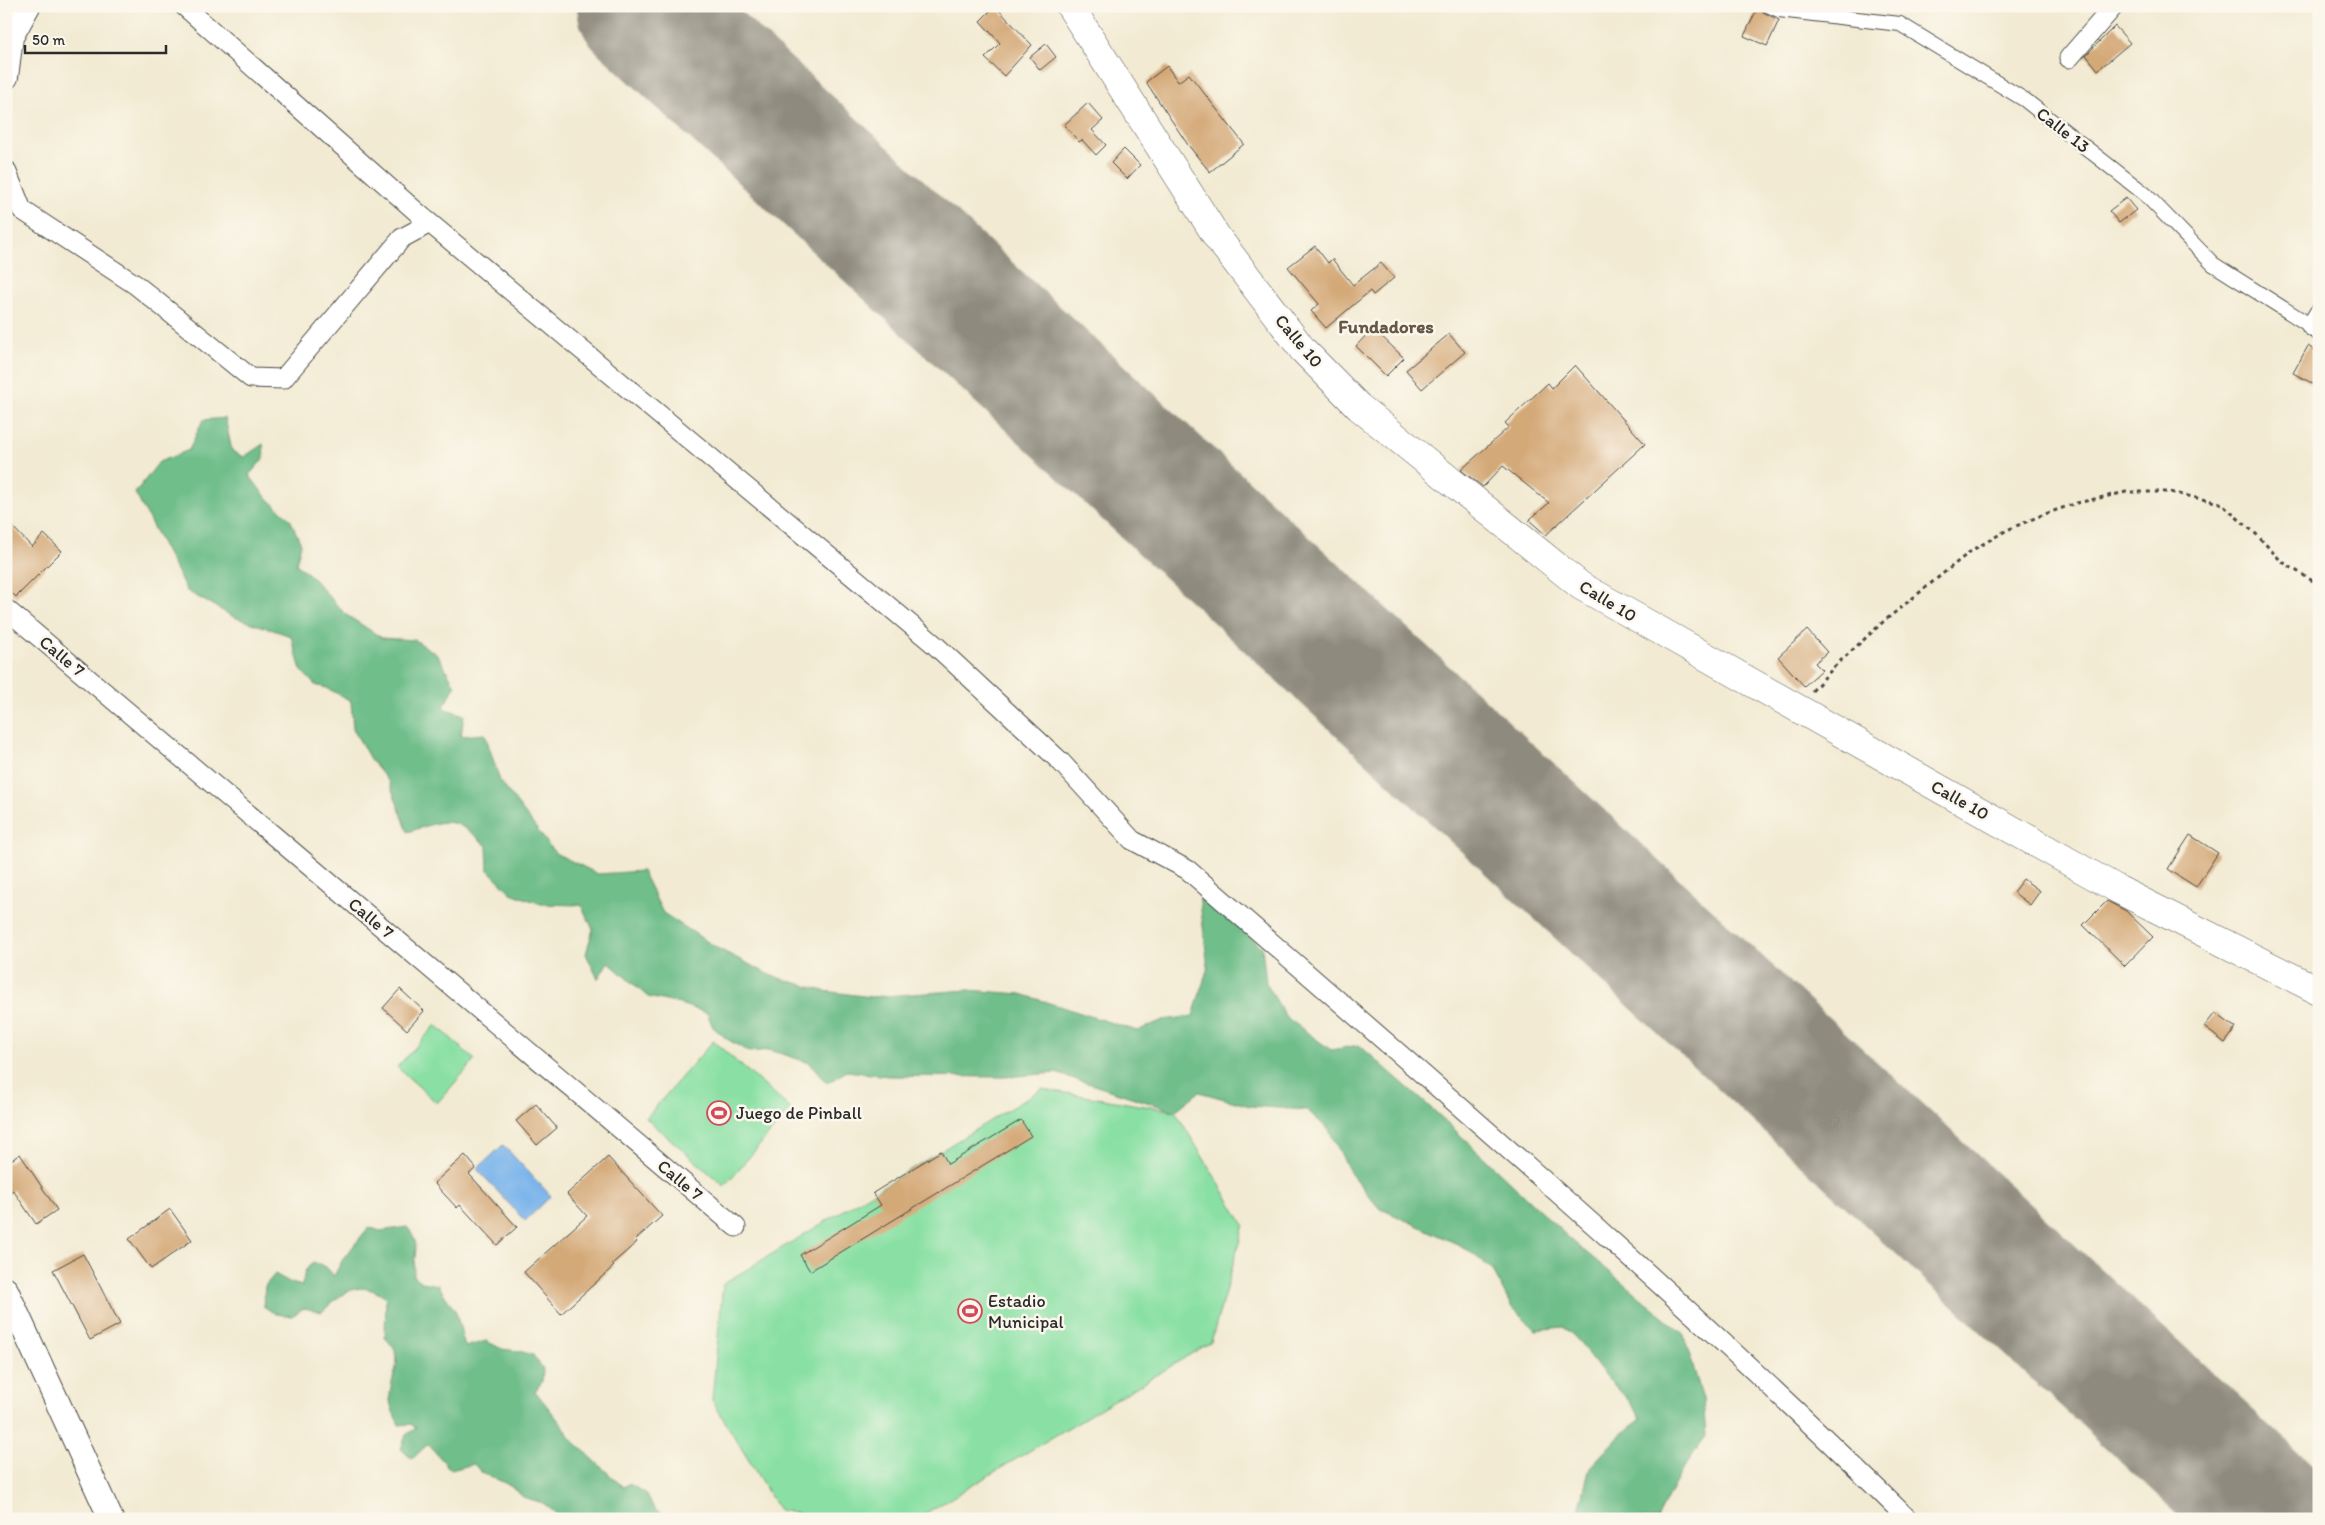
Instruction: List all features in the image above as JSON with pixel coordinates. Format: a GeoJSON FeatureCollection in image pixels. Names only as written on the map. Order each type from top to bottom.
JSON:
{"type":"FeatureCollection","features":[{"type":"Feature","properties":{"kind":"main road","name":"Calle 10"},"geometry":{"type":"LineString","coordinates":[[1070,6],[1217,237],[1303,350],[1359,407],[1581,586],[2119,890],[2319,991]]}},
{"type":"Feature","properties":{"kind":"street"},"geometry":{"type":"LineString","coordinates":[[6,77],[11,37],[28,6]]}},
{"type":"Feature","properties":{"kind":"street"},"geometry":{"type":"LineString","coordinates":[[184,6],[430,223],[935,645],[1061,762],[1132,840],[1188,870],[1597,1227],[1827,1438],[1908,1519]]}},
{"type":"Feature","properties":{"kind":"street","name":"Calle 13"},"geometry":{"type":"LineString","coordinates":[[1770,6],[1779,10],[1900,24],[2025,100],[2145,194],[2213,264],[2316,324]]}},
{"type":"Feature","properties":{"kind":"street"},"geometry":{"type":"LineString","coordinates":[[2069,58],[2114,6]]}},
{"type":"Feature","properties":{"kind":"street"},"geometry":{"type":"LineString","coordinates":[[6,170],[22,210],[136,285],[251,378],[283,378],[402,238],[430,223]]}},
{"type":"Feature","properties":{"kind":"street","name":"Calle 7"},"geometry":{"type":"LineString","coordinates":[[6,609],[736,1227]]}},
{"type":"Feature","properties":{"kind":"street"},"geometry":{"type":"LineString","coordinates":[[6,1290],[111,1519]]}},
{"type":"Feature","properties":{"kind":"path"},"geometry":{"type":"LineString","coordinates":[[1797,708],[1835,666],[1883,622],[1971,551],[2007,530],[2085,501],[2126,492],[2170,492],[2220,503],[2256,534],[2281,561],[2311,580],[2319,582]]}},
{"type":"Feature","properties":{"kind":"green space"},"geometry":{"type":"Polygon","coordinates":[[[225,418],[232,451],[244,457],[263,444],[264,458],[249,475],[265,496],[290,519],[301,544],[296,564],[310,575],[345,614],[382,638],[415,640],[438,655],[455,686],[443,708],[464,715],[461,736],[485,734],[500,781],[555,853],[598,874],[642,871],[663,913],[717,948],[772,976],[824,991],[871,997],[968,990],[1021,994],[1137,1031],[1163,1020],[1193,1016],[1208,967],[1199,894],[1262,947],[1266,983],[1286,1017],[1331,1050],[1359,1045],[1439,1115],[1569,1238],[1683,1333],[1703,1399],[1706,1436],[1682,1470],[1657,1519],[1577,1519],[1590,1467],[1620,1435],[1641,1419],[1637,1412],[1579,1342],[1563,1327],[1535,1330],[1511,1306],[1492,1269],[1464,1247],[1379,1208],[1351,1174],[1329,1130],[1307,1110],[1250,1106],[1199,1092],[1175,1111],[1056,1073],[1004,1077],[888,1076],[847,1071],[827,1083],[810,1063],[770,1050],[749,1052],[727,1039],[713,1027],[707,1013],[680,1004],[648,997],[608,962],[598,979],[586,954],[593,929],[581,905],[541,904],[511,893],[488,870],[487,846],[476,836],[458,825],[442,822],[408,832],[389,782],[370,759],[353,729],[351,701],[327,688],[315,685],[301,670],[291,636],[234,617],[187,591],[135,493],[159,462],[189,450],[203,420],[225,418]]]}},
{"type":"Feature","properties":{"kind":"green space"},"geometry":{"type":"Polygon","coordinates":[[[436,1025],[475,1060],[437,1103],[397,1067],[436,1025]]]}},
{"type":"Feature","properties":{"kind":"green space","name":"Juego de Pinball"},"geometry":{"type":"Polygon","coordinates":[[[713,1041],[791,1109],[724,1186],[646,1118],[713,1041]]]}},
{"type":"Feature","properties":{"kind":"green space","name":"Estadio Municipal"},"geometry":{"type":"Polygon","coordinates":[[[1042,1089],[1175,1111],[1244,1225],[1211,1342],[916,1519],[828,1519],[779,1510],[712,1400],[723,1284],[1042,1089]]]}},
{"type":"Feature","properties":{"kind":"green space"},"geometry":{"type":"Polygon","coordinates":[[[369,1227],[380,1231],[407,1227],[415,1239],[416,1245],[414,1276],[422,1282],[438,1285],[456,1312],[465,1347],[486,1341],[502,1349],[533,1355],[543,1369],[542,1382],[535,1391],[566,1430],[569,1437],[623,1487],[629,1484],[647,1494],[654,1509],[670,1519],[563,1519],[543,1503],[523,1497],[511,1486],[481,1472],[474,1464],[451,1470],[428,1444],[412,1459],[401,1449],[406,1435],[416,1428],[411,1424],[399,1425],[391,1405],[390,1390],[397,1360],[396,1353],[385,1338],[386,1298],[368,1289],[359,1288],[344,1294],[322,1312],[304,1308],[292,1316],[276,1314],[263,1306],[265,1286],[275,1274],[291,1283],[302,1286],[305,1271],[313,1262],[326,1267],[334,1276],[343,1259],[369,1227]]]}},
{"type":"Feature","properties":{"kind":"water"},"geometry":{"type":"Polygon","coordinates":[[[503,1145],[551,1196],[525,1221],[477,1169],[503,1145]]]}},
{"type":"Feature","properties":{"kind":"building"},"geometry":{"type":"Polygon","coordinates":[[[995,6],[1032,45],[1004,76],[985,58],[1000,43],[980,21],[995,6]]]}},
{"type":"Feature","properties":{"kind":"building"},"geometry":{"type":"Polygon","coordinates":[[[1757,9],[1779,20],[1767,46],[1744,36],[1757,9]]]}},
{"type":"Feature","properties":{"kind":"building"},"geometry":{"type":"Polygon","coordinates":[[[2115,26],[2130,43],[2098,70],[2086,55],[2115,26]]]}},
{"type":"Feature","properties":{"kind":"building"},"geometry":{"type":"Polygon","coordinates":[[[1046,44],[1056,57],[1040,70],[1030,57],[1046,44]]]}},
{"type":"Feature","properties":{"kind":"building"},"geometry":{"type":"Polygon","coordinates":[[[1167,66],[1178,82],[1189,74],[1244,144],[1210,172],[1188,145],[1146,82],[1167,66]]]}},
{"type":"Feature","properties":{"kind":"building"},"geometry":{"type":"Polygon","coordinates":[[[1088,103],[1103,120],[1092,130],[1106,145],[1096,155],[1082,140],[1079,142],[1064,125],[1088,103]]]}},
{"type":"Feature","properties":{"kind":"building"},"geometry":{"type":"Polygon","coordinates":[[[1124,149],[1140,165],[1127,179],[1111,163],[1124,149]]]}},
{"type":"Feature","properties":{"kind":"building"},"geometry":{"type":"Polygon","coordinates":[[[2126,198],[2136,210],[2119,223],[2109,211],[2126,198]]]}},
{"type":"Feature","properties":{"kind":"building"},"geometry":{"type":"Polygon","coordinates":[[[1315,246],[1328,263],[1332,259],[1353,285],[1381,263],[1394,278],[1373,295],[1370,291],[1326,328],[1311,311],[1319,304],[1288,267],[1315,246]]]}},
{"type":"Feature","properties":{"kind":"building"},"geometry":{"type":"Polygon","coordinates":[[[1373,328],[1404,358],[1386,376],[1356,346],[1373,328]]]}},
{"type":"Feature","properties":{"kind":"building"},"geometry":{"type":"Polygon","coordinates":[[[1449,334],[1465,352],[1422,389],[1406,370],[1449,334]]]}},
{"type":"Feature","properties":{"kind":"building"},"geometry":{"type":"Polygon","coordinates":[[[2308,346],[2319,353],[2319,387],[2293,373],[2308,346]]]}},
{"type":"Feature","properties":{"kind":"building"},"geometry":{"type":"Polygon","coordinates":[[[1575,365],[1645,444],[1546,535],[1529,520],[1549,503],[1503,466],[1483,487],[1461,470],[1509,427],[1505,423],[1548,383],[1552,388],[1575,365]]]}},
{"type":"Feature","properties":{"kind":"building"},"geometry":{"type":"Polygon","coordinates":[[[6,520],[32,547],[44,534],[62,551],[16,597],[6,587],[6,520]]]}},
{"type":"Feature","properties":{"kind":"building"},"geometry":{"type":"Polygon","coordinates":[[[1807,630],[1827,652],[1815,663],[1822,670],[1804,686],[1778,657],[1807,630]]]}},
{"type":"Feature","properties":{"kind":"building"},"geometry":{"type":"Polygon","coordinates":[[[2190,835],[2218,853],[2196,887],[2168,869],[2190,835]]]}},
{"type":"Feature","properties":{"kind":"building"},"geometry":{"type":"Polygon","coordinates":[[[2023,879],[2040,891],[2030,905],[2013,892],[2023,879]]]}},
{"type":"Feature","properties":{"kind":"building"},"geometry":{"type":"Polygon","coordinates":[[[2107,901],[2126,911],[2153,937],[2125,966],[2083,925],[2107,901]]]}},
{"type":"Feature","properties":{"kind":"building"},"geometry":{"type":"Polygon","coordinates":[[[400,989],[424,1011],[407,1030],[383,1008],[400,989]]]}},
{"type":"Feature","properties":{"kind":"building"},"geometry":{"type":"Polygon","coordinates":[[[2215,1013],[2236,1028],[2225,1043],[2204,1027],[2215,1013]]]}},
{"type":"Feature","properties":{"kind":"building"},"geometry":{"type":"Polygon","coordinates":[[[536,1104],[557,1128],[537,1145],[516,1121],[536,1104]]]}},
{"type":"Feature","properties":{"kind":"building"},"geometry":{"type":"Polygon","coordinates":[[[1021,1120],[1031,1136],[810,1271],[800,1255],[881,1205],[873,1193],[941,1151],[948,1164],[1021,1120]]]}},
{"type":"Feature","properties":{"kind":"building"},"geometry":{"type":"Polygon","coordinates":[[[20,1154],[57,1210],[36,1224],[13,1190],[6,1196],[6,1164],[20,1154]]]}},
{"type":"Feature","properties":{"kind":"building"},"geometry":{"type":"Polygon","coordinates":[[[465,1155],[476,1168],[469,1174],[517,1227],[497,1245],[460,1205],[457,1208],[434,1183],[465,1155]]]}},
{"type":"Feature","properties":{"kind":"building"},"geometry":{"type":"Polygon","coordinates":[[[608,1157],[662,1216],[635,1240],[637,1242],[612,1264],[614,1266],[561,1314],[524,1272],[587,1216],[567,1194],[608,1157]]]}},
{"type":"Feature","properties":{"kind":"building"},"geometry":{"type":"Polygon","coordinates":[[[170,1209],[192,1240],[151,1269],[129,1239],[170,1209]]]}},
{"type":"Feature","properties":{"kind":"building"},"geometry":{"type":"Polygon","coordinates":[[[83,1254],[120,1324],[90,1340],[53,1270],[83,1254]]]}},
{"type":"Feature","properties":{"kind":"runway"},"geometry":{"type":"LineString","coordinates":[[641,6],[2277,1519]]}},
{"type":"Feature","properties":{"kind":"place","name":"Juego de Pinball"},"geometry":{"type":"Point","coordinates":[719,1113]}},
{"type":"Feature","properties":{"kind":"place","name":"Estadio Municipal"},"geometry":{"type":"Point","coordinates":[970,1311]}},
{"type":"Feature","properties":{"kind":"district","name":"Fundadores"},"geometry":{"type":"Point","coordinates":[1386,326]}}]}
